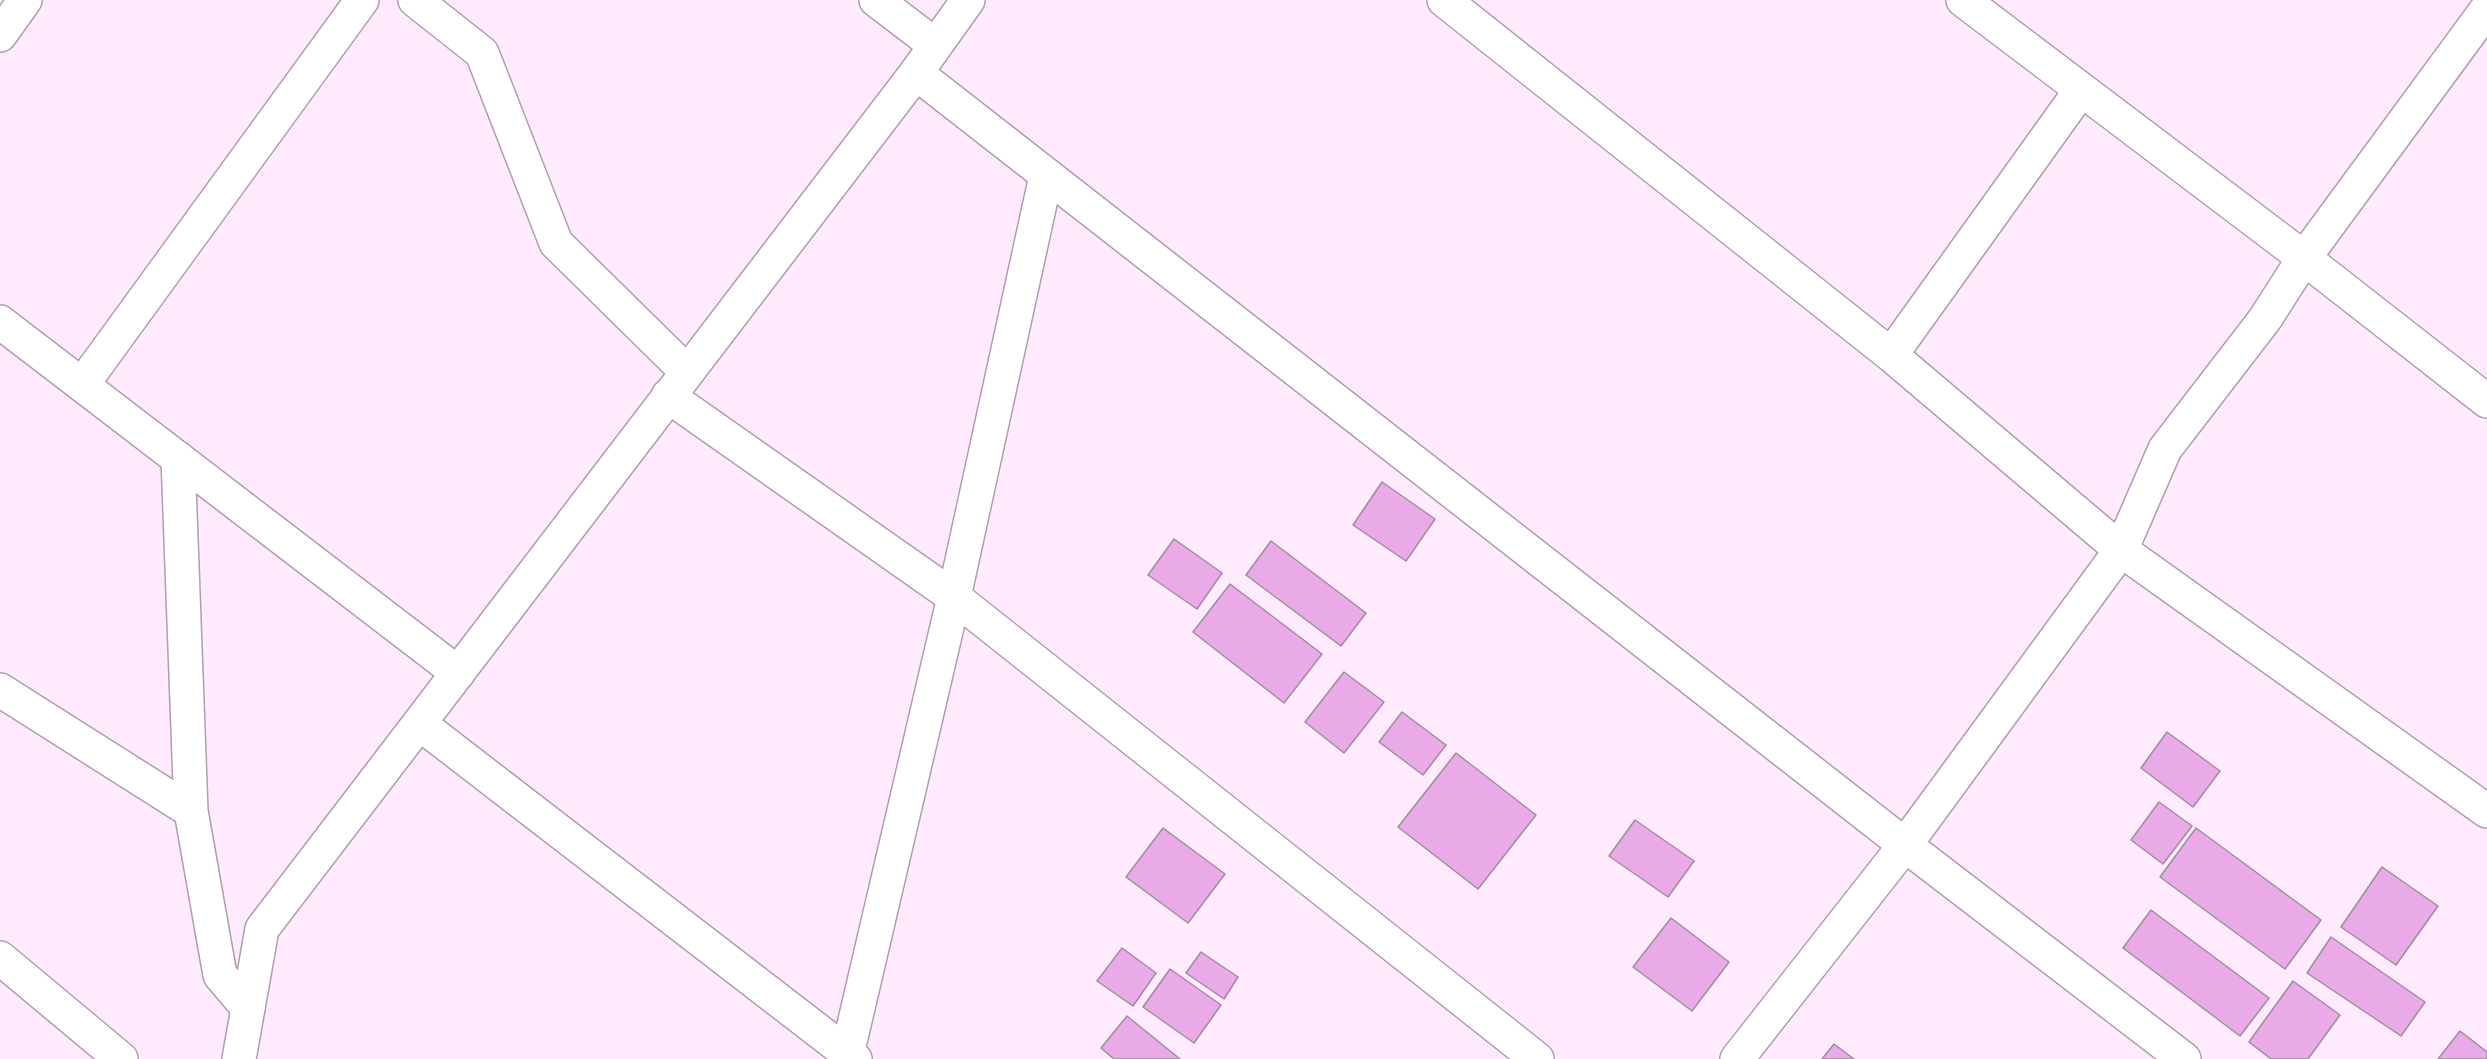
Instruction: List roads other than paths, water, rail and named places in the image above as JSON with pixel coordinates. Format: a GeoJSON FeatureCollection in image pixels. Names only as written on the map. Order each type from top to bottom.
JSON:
{"type":"FeatureCollection","features":[{"type":"Feature","properties":{"kind":"street"},"geometry":{"type":"LineString","coordinates":[[0,35],[25,0]]}},
{"type":"Feature","properties":{"kind":"street"},"geometry":{"type":"LineString","coordinates":[[82,385],[362,0]]}},
{"type":"Feature","properties":{"kind":"street"},"geometry":{"type":"LineString","coordinates":[[415,0],[482,53],[556,243],[678,384],[954,597],[1537,1059]]}},
{"type":"Feature","properties":{"kind":"street"},"geometry":{"type":"LineString","coordinates":[[876,0],[934,45]]}},
{"type":"Feature","properties":{"kind":"street"},"geometry":{"type":"LineString","coordinates":[[239,1059],[262,929],[916,73],[934,45],[969,0]]}},
{"type":"Feature","properties":{"kind":"street"},"geometry":{"type":"LineString","coordinates":[[1444,0],[1891,355],[2121,550],[2487,810]]}},
{"type":"Feature","properties":{"kind":"street"},"geometry":{"type":"LineString","coordinates":[[1963,0],[2304,258],[2487,401]]}},
{"type":"Feature","properties":{"kind":"street"},"geometry":{"type":"LineString","coordinates":[[1737,1059],[1905,845],[2121,550],[2165,448],[2265,319],[2304,258],[2478,8]]}},
{"type":"Feature","properties":{"kind":"street"},"geometry":{"type":"LineString","coordinates":[[916,73],[1905,845],[2184,1059]]}},
{"type":"Feature","properties":{"kind":"street"},"geometry":{"type":"LineString","coordinates":[[1891,355],[2081,90]]}},
{"type":"Feature","properties":{"kind":"street"},"geometry":{"type":"LineString","coordinates":[[420,724],[849,1057],[954,597],[1046,176]]}},
{"type":"Feature","properties":{"kind":"street"},"geometry":{"type":"LineString","coordinates":[[0,322],[458,673]]}},
{"type":"Feature","properties":{"kind":"street"},"geometry":{"type":"LineString","coordinates":[[178,458],[191,811],[220,975],[248,1008]]}},
{"type":"Feature","properties":{"kind":"street"},"geometry":{"type":"LineString","coordinates":[[0,690],[191,811]]}},
{"type":"Feature","properties":{"kind":"street"},"geometry":{"type":"LineString","coordinates":[[0,958],[121,1059]]}}]}
